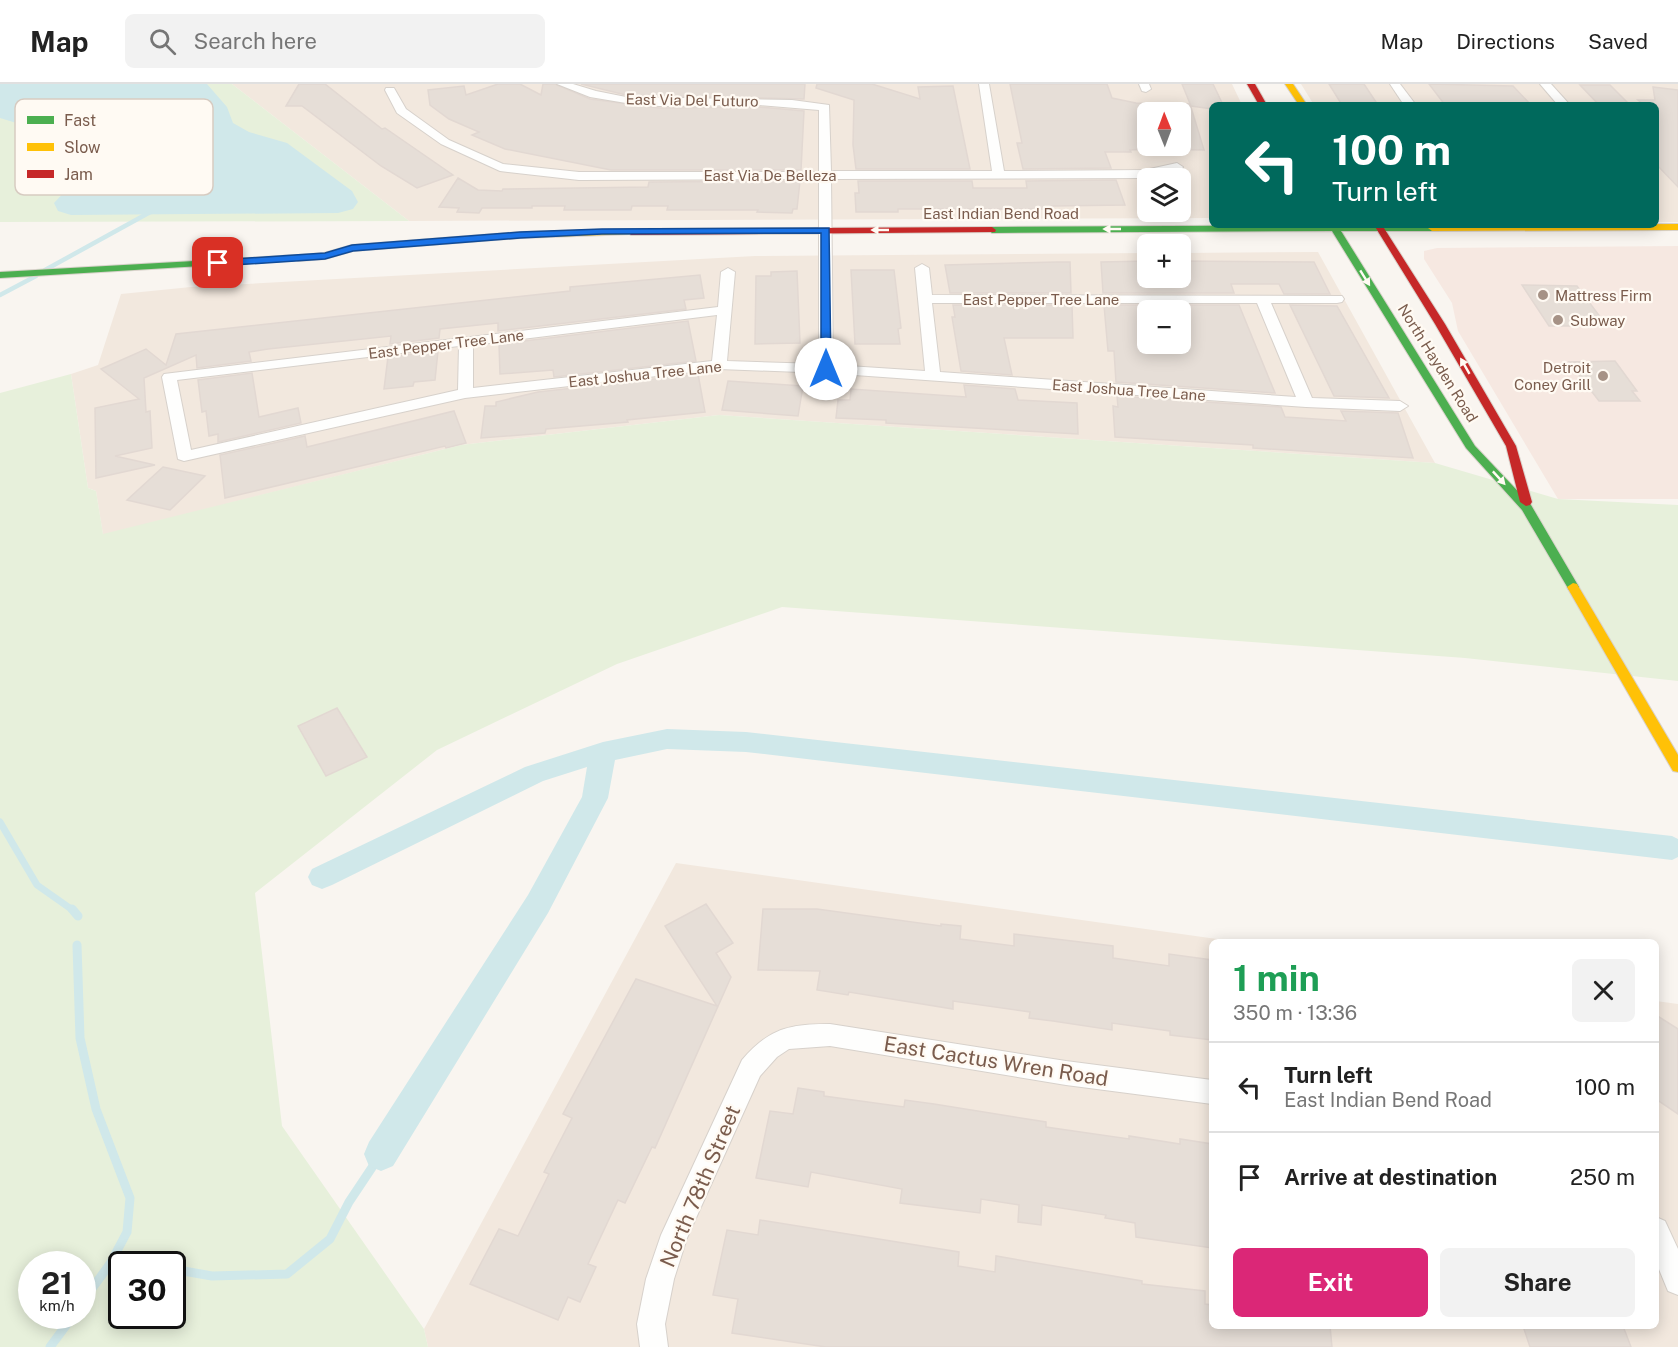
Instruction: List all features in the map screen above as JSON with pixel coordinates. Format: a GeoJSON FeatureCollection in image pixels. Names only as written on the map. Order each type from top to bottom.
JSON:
{"type":"FeatureCollection","features":[{"type":"Feature","properties":{"kind":"main road"},"geometry":{"type":"LineString","coordinates":[[1251,84],[1261,102]]}},
{"type":"Feature","properties":{"kind":"main road"},"geometry":{"type":"LineString","coordinates":[[1290,84],[1301,102]]}},
{"type":"Feature","properties":{"kind":"main road","name":"East Indian Bend Road"},"geometry":{"type":"LineString","coordinates":[[1659,227],[1678,227]]}},
{"type":"Feature","properties":{"kind":"main road","name":"East Indian Bend Road"},"geometry":{"type":"LineString","coordinates":[[654,246],[826,237],[1283,228]]}},
{"type":"Feature","properties":{"kind":"main road","name":"North Hayden Road"},"geometry":{"type":"LineString","coordinates":[[1335,228],[1355,243],[1472,448],[1527,508],[1678,767]]}},
{"type":"Feature","properties":{"kind":"main road","name":"North Hayden Road"},"geometry":{"type":"LineString","coordinates":[[1380,228],[1511,446],[1527,508]]}},
{"type":"Feature","properties":{"kind":"main road","name":"East Indian Bend Road"},"geometry":{"type":"LineString","coordinates":[[0,274],[73,272],[325,256],[352,248],[602,232],[1004,244]]}},
{"type":"Feature","properties":{"kind":"main road"},"geometry":{"type":"LineString","coordinates":[[1322,243],[1409,242]]}},
{"type":"Feature","properties":{"kind":"main road","name":"East Indian Bend Road"},"geometry":{"type":"LineString","coordinates":[[325,256],[348,260],[429,256]]}},
{"type":"Feature","properties":{"kind":"street","name":"East Via Del Futuro"},"geometry":{"type":"LineString","coordinates":[[562,84],[602,96],[635,101],[798,102],[825,107],[825,176]]}},
{"type":"Feature","properties":{"kind":"street"},"geometry":{"type":"LineString","coordinates":[[984,84],[999,174]]}},
{"type":"Feature","properties":{"kind":"street"},"geometry":{"type":"LineString","coordinates":[[1395,84],[1408,102]]}},
{"type":"Feature","properties":{"kind":"street"},"geometry":{"type":"LineString","coordinates":[[1545,84],[1561,102]]}},
{"type":"Feature","properties":{"kind":"street","name":"East Via De Belleza"},"geometry":{"type":"LineString","coordinates":[[375,90],[394,87],[401,111],[445,142],[500,167],[579,176],[1145,174],[1177,167]]}},
{"type":"Feature","properties":{"kind":"street"},"geometry":{"type":"LineString","coordinates":[[825,176],[826,369]]}},
{"type":"Feature","properties":{"kind":"street"},"geometry":{"type":"LineString","coordinates":[[922,268],[933,377]]}},
{"type":"Feature","properties":{"kind":"street"},"geometry":{"type":"LineString","coordinates":[[718,365],[728,272]]}},
{"type":"Feature","properties":{"kind":"street","name":"East Pepper Tree Lane"},"geometry":{"type":"LineString","coordinates":[[925,299],[1337,298]]}},
{"type":"Feature","properties":{"kind":"street"},"geometry":{"type":"LineString","coordinates":[[1262,299],[1306,402]]}},
{"type":"Feature","properties":{"kind":"street","name":"East Pepper Tree Lane"},"geometry":{"type":"LineString","coordinates":[[184,456],[169,377],[724,310]]}},
{"type":"Feature","properties":{"kind":"street"},"geometry":{"type":"LineString","coordinates":[[465,393],[466,341]]}},
{"type":"Feature","properties":{"kind":"street","name":"East Joshua Tree Lane"},"geometry":{"type":"LineString","coordinates":[[184,456],[465,393],[718,365],[826,369],[1306,402],[1400,406]]}},
{"type":"Feature","properties":{"kind":"street","name":"East Cactus Wren Road"},"geometry":{"type":"LineString","coordinates":[[781,1039],[801,1035],[830,1035],[1209,1092]]}},
{"type":"Feature","properties":{"kind":"street","name":"North 78th Street"},"geometry":{"type":"LineString","coordinates":[[654,1347],[651,1324],[660,1279],[674,1235],[751,1068],[766,1050],[781,1039]]}},
{"type":"Feature","properties":{"kind":"street"},"geometry":{"type":"LineString","coordinates":[[1659,1237],[1678,1281]]}},
{"type":"Feature","properties":{"kind":"shaded area"},"geometry":{"type":"Polygon","coordinates":[[[232,84],[1232,84],[1241,102],[1209,102],[1209,218],[1191,218],[1191,168],[1137,168],[1137,218],[409,221],[232,84]]]}},
{"type":"Feature","properties":{"kind":"shaded area"},"geometry":{"type":"Polygon","coordinates":[[[1301,84],[1678,84],[1678,222],[1659,222],[1659,102],[1312,102],[1301,84]]]}},
{"type":"Feature","properties":{"kind":"shaded area"},"geometry":{"type":"Polygon","coordinates":[[[1678,246],[1678,499],[1558,499],[1458,331],[1452,303],[1424,259],[1424,251],[1437,248],[1678,246]]]}},
{"type":"Feature","properties":{"kind":"shaded area"},"geometry":{"type":"Polygon","coordinates":[[[1318,252],[1435,463],[719,415],[461,445],[103,535],[96,491],[88,488],[71,374],[98,365],[121,294],[191,287],[755,256],[1137,253],[1137,288],[1191,288],[1191,253],[1318,252]]]}},
{"type":"Feature","properties":{"kind":"shaded area"},"geometry":{"type":"Polygon","coordinates":[[[676,863],[1217,939],[1209,939],[1209,1329],[1659,1329],[1659,1001],[1678,1004],[1678,1347],[428,1347],[424,1329],[676,863]]]}},
{"type":"Feature","properties":{"kind":"green space"},"geometry":{"type":"Polygon","coordinates":[[[0,84],[232,84],[409,221],[0,222],[0,84]]]}},
{"type":"Feature","properties":{"kind":"green space"},"geometry":{"type":"Polygon","coordinates":[[[71,374],[88,488],[96,491],[103,534],[461,445],[719,415],[1435,463],[1558,499],[1678,505],[1678,681],[1465,658],[782,607],[617,664],[437,750],[255,893],[282,1126],[424,1329],[428,1347],[0,1347],[0,393],[71,374]]]}},
{"type":"Feature","properties":{"kind":"water"},"geometry":{"type":"Polygon","coordinates":[[[0,84],[207,84],[227,107],[233,123],[249,132],[287,143],[352,191],[358,202],[353,209],[338,213],[71,215],[58,211],[54,203],[62,195],[213,195],[213,99],[15,99],[15,123],[0,118],[0,84]]]}},
{"type":"Feature","properties":{"kind":"building"},"geometry":{"type":"Polygon","coordinates":[[[299,84],[325,84],[382,129],[385,128],[453,175],[417,188],[381,166],[302,106],[286,106],[299,84]]]}},
{"type":"Feature","properties":{"kind":"building"},"geometry":{"type":"Polygon","coordinates":[[[498,84],[520,84],[541,95],[543,84],[555,84],[590,99],[659,108],[759,107],[804,111],[801,170],[611,170],[505,149],[472,135],[479,132],[449,119],[430,105],[428,90],[464,86],[466,95],[498,84]]]}},
{"type":"Feature","properties":{"kind":"building"},"geometry":{"type":"Polygon","coordinates":[[[581,84],[805,84],[804,99],[626,95],[581,84]]]}},
{"type":"Feature","properties":{"kind":"building"},"geometry":{"type":"Polygon","coordinates":[[[817,84],[872,84],[920,99],[918,87],[953,86],[970,169],[856,169],[853,145],[854,100],[816,88],[817,84]]]}},
{"type":"Feature","properties":{"kind":"building"},"geometry":{"type":"Polygon","coordinates":[[[1010,84],[1107,84],[1112,98],[1137,103],[1137,150],[1130,150],[1131,152],[1105,152],[1111,168],[1023,169],[1017,143],[1022,143],[1010,84]]]}},
{"type":"Feature","properties":{"kind":"building"},"geometry":{"type":"Polygon","coordinates":[[[1182,84],[1213,84],[1222,102],[1209,102],[1209,109],[1191,106],[1182,84]]]}},
{"type":"Feature","properties":{"kind":"building"},"geometry":{"type":"Polygon","coordinates":[[[1329,84],[1364,84],[1376,102],[1340,102],[1329,84]]]}},
{"type":"Feature","properties":{"kind":"building"},"geometry":{"type":"Polygon","coordinates":[[[1429,84],[1513,86],[1528,102],[1443,102],[1429,84]]]}},
{"type":"Feature","properties":{"kind":"building"},"geometry":{"type":"Polygon","coordinates":[[[1580,85],[1610,85],[1627,102],[1596,102],[1580,85]]]}},
{"type":"Feature","properties":{"kind":"building"},"geometry":{"type":"Polygon","coordinates":[[[1653,87],[1678,90],[1678,187],[1659,167],[1659,102],[1638,100],[1655,100],[1653,87]]]}},
{"type":"Feature","properties":{"kind":"building"},"geometry":{"type":"Polygon","coordinates":[[[1191,107],[1204,150],[1191,150],[1191,107]]]}},
{"type":"Feature","properties":{"kind":"building"},"geometry":{"type":"Polygon","coordinates":[[[458,178],[478,190],[502,191],[503,189],[648,187],[649,182],[800,181],[797,209],[793,209],[792,213],[757,212],[758,210],[667,210],[668,206],[632,206],[631,210],[564,210],[565,206],[532,206],[532,208],[482,208],[479,213],[457,212],[459,208],[439,207],[458,178]]]}},
{"type":"Feature","properties":{"kind":"building"},"geometry":{"type":"Polygon","coordinates":[[[1116,180],[1125,205],[1052,206],[1053,209],[898,209],[898,212],[856,212],[855,193],[859,193],[858,181],[972,181],[973,188],[1027,188],[1026,181],[1116,180]]]}},
{"type":"Feature","properties":{"kind":"building"},"geometry":{"type":"Polygon","coordinates":[[[1137,261],[1137,288],[1191,288],[1191,261],[1314,262],[1330,294],[1284,294],[1279,284],[1231,284],[1234,293],[1103,293],[1101,262],[1137,261]]]}},
{"type":"Feature","properties":{"kind":"building"},"geometry":{"type":"Polygon","coordinates":[[[1070,262],[1071,293],[950,293],[945,265],[1070,262]]]}},
{"type":"Feature","properties":{"kind":"building"},"geometry":{"type":"Polygon","coordinates":[[[851,270],[894,270],[901,328],[898,329],[900,344],[855,344],[851,270]]]}},
{"type":"Feature","properties":{"kind":"building"},"geometry":{"type":"Polygon","coordinates":[[[797,271],[800,343],[755,344],[756,276],[771,276],[771,272],[797,271]]]}},
{"type":"Feature","properties":{"kind":"building"},"geometry":{"type":"Polygon","coordinates":[[[700,275],[704,298],[684,300],[686,309],[498,331],[498,323],[440,329],[439,338],[390,344],[391,336],[268,349],[249,352],[251,361],[197,368],[196,355],[144,378],[146,412],[150,411],[152,448],[115,456],[155,465],[96,478],[95,408],[139,399],[101,369],[146,349],[166,365],[176,334],[570,291],[570,287],[700,275]]]}},
{"type":"Feature","properties":{"kind":"building"},"geometry":{"type":"Polygon","coordinates":[[[1522,285],[1577,286],[1607,326],[1549,326],[1522,285]]]}},
{"type":"Feature","properties":{"kind":"building"},"geometry":{"type":"Polygon","coordinates":[[[953,305],[1072,305],[1073,338],[1004,338],[1012,375],[961,371],[952,317],[955,317],[953,305]]]}},
{"type":"Feature","properties":{"kind":"building"},"geometry":{"type":"Polygon","coordinates":[[[1104,305],[1137,305],[1137,354],[1191,354],[1191,305],[1239,305],[1275,393],[1116,382],[1114,351],[1108,351],[1104,305]]]}},
{"type":"Feature","properties":{"kind":"building"},"geometry":{"type":"Polygon","coordinates":[[[1290,305],[1337,306],[1389,398],[1334,396],[1290,305]]]}},
{"type":"Feature","properties":{"kind":"building"},"geometry":{"type":"Polygon","coordinates":[[[688,321],[696,361],[554,377],[553,370],[500,374],[499,344],[688,321]]]}},
{"type":"Feature","properties":{"kind":"building"},"geometry":{"type":"Polygon","coordinates":[[[438,351],[435,380],[414,382],[413,386],[384,389],[388,357],[438,351]]]}},
{"type":"Feature","properties":{"kind":"building","name":"Detroit Coney Grill"},"geometry":{"type":"Polygon","coordinates":[[[1615,361],[1637,391],[1632,391],[1640,401],[1599,401],[1569,362],[1615,361]]]}},
{"type":"Feature","properties":{"kind":"building"},"geometry":{"type":"Polygon","coordinates":[[[252,373],[259,417],[298,408],[301,423],[218,442],[218,434],[209,436],[206,411],[202,412],[198,380],[252,373]]]}},
{"type":"Feature","properties":{"kind":"building"},"geometry":{"type":"Polygon","coordinates":[[[698,374],[705,412],[546,429],[545,433],[481,438],[485,406],[496,406],[496,402],[538,392],[698,374]]]}},
{"type":"Feature","properties":{"kind":"building"},"geometry":{"type":"Polygon","coordinates":[[[728,381],[803,386],[798,416],[722,410],[728,381]]]}},
{"type":"Feature","properties":{"kind":"building"},"geometry":{"type":"Polygon","coordinates":[[[964,385],[1015,389],[1018,400],[1077,403],[1078,434],[836,418],[838,400],[850,400],[851,389],[966,397],[964,385]]]}},
{"type":"Feature","properties":{"kind":"building"},"geometry":{"type":"Polygon","coordinates":[[[1117,396],[1281,407],[1285,417],[1346,421],[1341,411],[1398,413],[1413,458],[1115,437],[1113,406],[1118,407],[1117,396]]]}},
{"type":"Feature","properties":{"kind":"building"},"geometry":{"type":"Polygon","coordinates":[[[454,411],[466,443],[225,498],[220,455],[305,436],[307,447],[454,411]]]}},
{"type":"Feature","properties":{"kind":"building"},"geometry":{"type":"Polygon","coordinates":[[[163,467],[205,476],[170,510],[127,500],[163,467]]]}},
{"type":"Feature","properties":{"kind":"building"},"geometry":{"type":"Polygon","coordinates":[[[337,708],[367,757],[326,776],[298,726],[337,708]]]}},
{"type":"Feature","properties":{"kind":"building"},"geometry":{"type":"Polygon","coordinates":[[[706,904],[733,943],[716,953],[731,977],[655,1148],[652,1147],[625,1203],[618,1200],[588,1264],[596,1267],[580,1302],[568,1297],[558,1320],[470,1284],[499,1229],[518,1236],[549,1174],[544,1172],[572,1118],[563,1114],[636,979],[717,1006],[665,926],[706,904]]]}},
{"type":"Feature","properties":{"kind":"building"},"geometry":{"type":"Polygon","coordinates":[[[763,909],[817,909],[941,926],[941,924],[961,926],[960,939],[1014,946],[1014,934],[1113,946],[1113,958],[1169,966],[1169,954],[1209,960],[1209,1040],[1170,1035],[1170,1031],[1112,1023],[1112,1030],[1029,1018],[1030,1012],[953,1001],[953,1009],[849,992],[848,995],[817,990],[820,971],[758,970],[763,909]]]}},
{"type":"Feature","properties":{"kind":"building"},"geometry":{"type":"Polygon","coordinates":[[[1659,1017],[1678,1029],[1678,1114],[1659,1101],[1659,1017]]]}},
{"type":"Feature","properties":{"kind":"building"},"geometry":{"type":"Polygon","coordinates":[[[798,1088],[824,1092],[824,1096],[904,1107],[905,1100],[934,1104],[1046,1122],[1046,1127],[1129,1139],[1129,1136],[1180,1144],[1180,1139],[1209,1144],[1209,1248],[1136,1237],[1135,1223],[1105,1218],[1106,1215],[1042,1205],[1041,1225],[1018,1222],[1019,1205],[981,1199],[980,1213],[900,1203],[902,1189],[811,1172],[808,1187],[756,1178],[770,1111],[793,1114],[798,1088]]]}},
{"type":"Feature","properties":{"kind":"building"},"geometry":{"type":"Polygon","coordinates":[[[760,1220],[959,1252],[958,1266],[995,1272],[996,1256],[1142,1281],[1142,1284],[1205,1291],[1205,1304],[1209,1305],[1209,1329],[1330,1329],[1332,1347],[826,1347],[732,1333],[738,1299],[713,1295],[727,1230],[758,1235],[760,1220]]]}},
{"type":"Feature","properties":{"kind":"building"},"geometry":{"type":"Polygon","coordinates":[[[1524,1329],[1624,1329],[1631,1347],[1530,1347],[1524,1329]]]}},
{"type":"Feature","properties":{"kind":"waterway"},"geometry":{"type":"LineString","coordinates":[[45,270],[154,210]]}},
{"type":"Feature","properties":{"kind":"waterway"},"geometry":{"type":"LineString","coordinates":[[0,295],[36,276]]}},
{"type":"Feature","properties":{"kind":"waterway"},"geometry":{"type":"LineString","coordinates":[[603,752],[667,739],[746,742],[1672,848]]}},
{"type":"Feature","properties":{"kind":"waterway"},"geometry":{"type":"LineString","coordinates":[[322,877],[534,774],[603,752]]}},
{"type":"Feature","properties":{"kind":"waterway"},"geometry":{"type":"LineString","coordinates":[[381,1154],[538,904],[595,798],[603,752]]}},
{"type":"Feature","properties":{"kind":"waterway"},"geometry":{"type":"LineString","coordinates":[[0,822],[37,885],[73,910]]}},
{"type":"Feature","properties":{"kind":"waterway"},"geometry":{"type":"LineString","coordinates":[[73,910],[78,916]]}},
{"type":"Feature","properties":{"kind":"waterway"},"geometry":{"type":"LineString","coordinates":[[77,945],[80,1038],[96,1109],[130,1198],[127,1232],[117,1251]]}},
{"type":"Feature","properties":{"kind":"waterway"},"geometry":{"type":"LineString","coordinates":[[186,1271],[212,1276],[287,1274],[330,1239],[349,1202],[381,1154]]}},
{"type":"Feature","properties":{"kind":"waterway"},"geometry":{"type":"LineString","coordinates":[[96,1283],[108,1267]]}},
{"type":"Feature","properties":{"kind":"waterway"},"geometry":{"type":"LineString","coordinates":[[50,1347],[63,1329]]}},
{"type":"Feature","properties":{"kind":"traffic: fast"},"geometry":{"type":"LineString","coordinates":[[1335,228],[1471,448],[1527,508],[1573,587]]}},
{"type":"Feature","properties":{"kind":"traffic: fast"},"geometry":{"type":"LineString","coordinates":[[992,230],[1432,228]]}},
{"type":"Feature","properties":{"kind":"traffic: fast"},"geometry":{"type":"LineString","coordinates":[[0,275],[298,258]]}},
{"type":"Feature","properties":{"kind":"traffic: slow"},"geometry":{"type":"LineString","coordinates":[[1289,84],[1301,102]]}},
{"type":"Feature","properties":{"kind":"traffic: slow"},"geometry":{"type":"LineString","coordinates":[[1659,227],[1678,227]]}},
{"type":"Feature","properties":{"kind":"traffic: slow"},"geometry":{"type":"LineString","coordinates":[[298,258],[325,256],[352,248],[520,235],[631,232]]}},
{"type":"Feature","properties":{"kind":"traffic: slow"},"geometry":{"type":"LineString","coordinates":[[1573,587],[1678,767]]}},
{"type":"Feature","properties":{"kind":"traffic: jam"},"geometry":{"type":"LineString","coordinates":[[1251,84],[1261,102]]}},
{"type":"Feature","properties":{"kind":"traffic: jam"},"geometry":{"type":"LineString","coordinates":[[1380,228],[1440,324],[1511,446],[1526,502]]}},
{"type":"Feature","properties":{"kind":"traffic: jam"},"geometry":{"type":"LineString","coordinates":[[631,232],[992,230]]}},
{"type":"Feature","properties":{"kind":"place","name":"Mattress Firm"},"geometry":{"type":"Point","coordinates":[1543,295]}},
{"type":"Feature","properties":{"kind":"place","name":"Subway"},"geometry":{"type":"Point","coordinates":[1558,320]}},
{"type":"Feature","properties":{"kind":"place","name":"Detroit Coney Grill"},"geometry":{"type":"Point","coordinates":[1603,376]}},
{"type":"Feature","properties":{"kind":"route"},"geometry":{"type":"LineString","coordinates":[[218,263],[325,256],[352,248],[520,235],[825,230],[826,369]]}}]}
